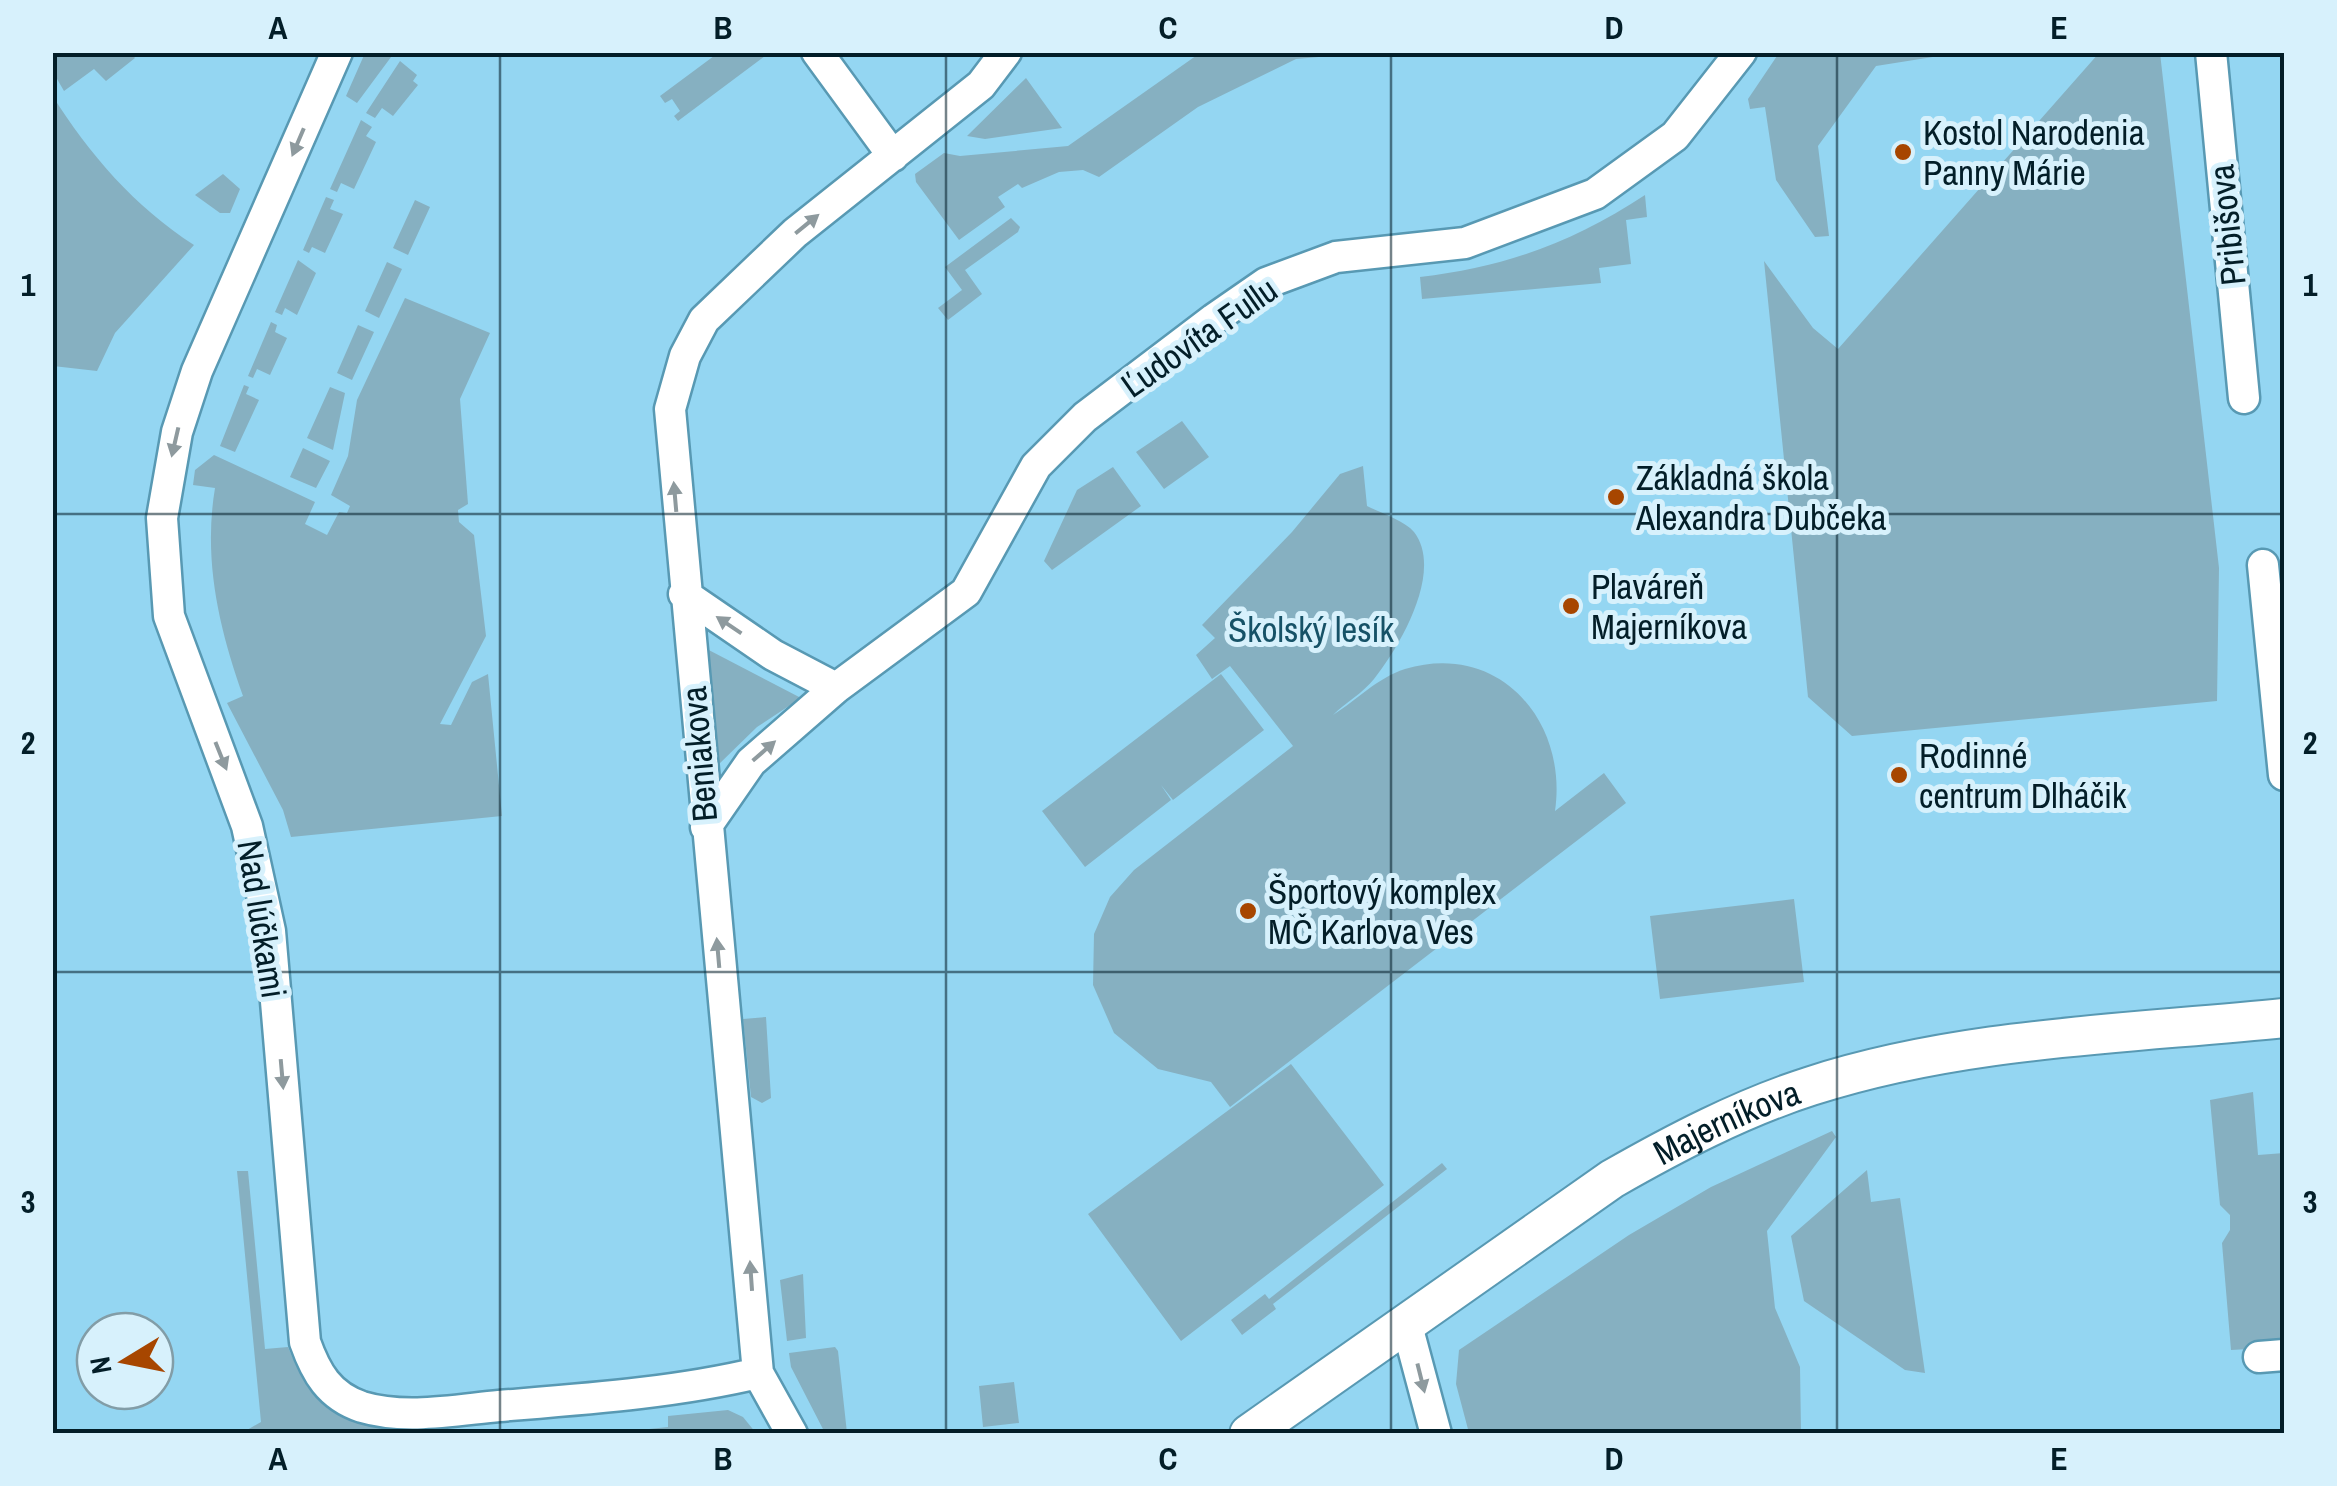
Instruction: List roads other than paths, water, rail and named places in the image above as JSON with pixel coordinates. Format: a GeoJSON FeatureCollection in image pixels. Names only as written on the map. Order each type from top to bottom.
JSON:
{"type":"FeatureCollection","features":[{"type":"Feature","properties":{"kind":"street","name":"Nad lúčkami"},"geometry":{"type":"LineString","coordinates":[[337,52],[197,371],[177,432],[162,518],[169,616],[247,826],[270,931],[305,1342],[316,1373],[336,1395],[362,1407],[391,1412],[529,1404],[758,1374]]}},
{"type":"Feature","properties":{"kind":"street"},"geometry":{"type":"LineString","coordinates":[[817,52],[893,156]]}},
{"type":"Feature","properties":{"kind":"street","name":"Beniakova"},"geometry":{"type":"LineString","coordinates":[[792,1434],[758,1374],[670,410],[685,356],[704,320],[795,233],[981,85],[1006,52]]}},
{"type":"Feature","properties":{"kind":"street","name":"Ľudovíta Fullu"},"geometry":{"type":"LineString","coordinates":[[706,826],[751,762],[836,688],[966,592],[1036,466],[1086,418],[1214,319],[1266,283],[1336,256],[1465,243],[1596,194],[1674,136],[1707,100],[1740,52]]}},
{"type":"Feature","properties":{"kind":"street","name":"Pribišova"},"geometry":{"type":"LineString","coordinates":[[2210,52],[2244,398]]}},
{"type":"Feature","properties":{"kind":"street"},"geometry":{"type":"LineString","coordinates":[[2263,564],[2284,775]]}},
{"type":"Feature","properties":{"kind":"street"},"geometry":{"type":"LineString","coordinates":[[684,594],[773,654],[836,688]]}},
{"type":"Feature","properties":{"kind":"street","name":"Majerníkova"},"geometry":{"type":"LineString","coordinates":[[1249,1434],[1623,1173],[1738,1114],[1811,1086],[1902,1061],[2284,1018]]}},
{"type":"Feature","properties":{"kind":"street"},"geometry":{"type":"LineString","coordinates":[[1406,1322],[1436,1434]]}},
{"type":"Feature","properties":{"kind":"place","name":"Kostol Narodenia Panny Márie"},"geometry":{"type":"Point","coordinates":[1903,152]}},
{"type":"Feature","properties":{"kind":"place","name":"Základná škola Alexandra Dubčeka"},"geometry":{"type":"Point","coordinates":[1616,497]}},
{"type":"Feature","properties":{"kind":"place","name":"Plaváreň Majerníkova"},"geometry":{"type":"Point","coordinates":[1571,606]}},
{"type":"Feature","properties":{"kind":"place","name":"Rodinné centrum Dlháčik"},"geometry":{"type":"Point","coordinates":[1899,775]}},
{"type":"Feature","properties":{"kind":"place","name":"Športový komplex MČ Karlova Ves"},"geometry":{"type":"Point","coordinates":[1248,911]}},
{"type":"Feature","properties":{"kind":"park label","name":"Školský lesík"},"geometry":{"type":"Point","coordinates":[1311,629]}}]}
